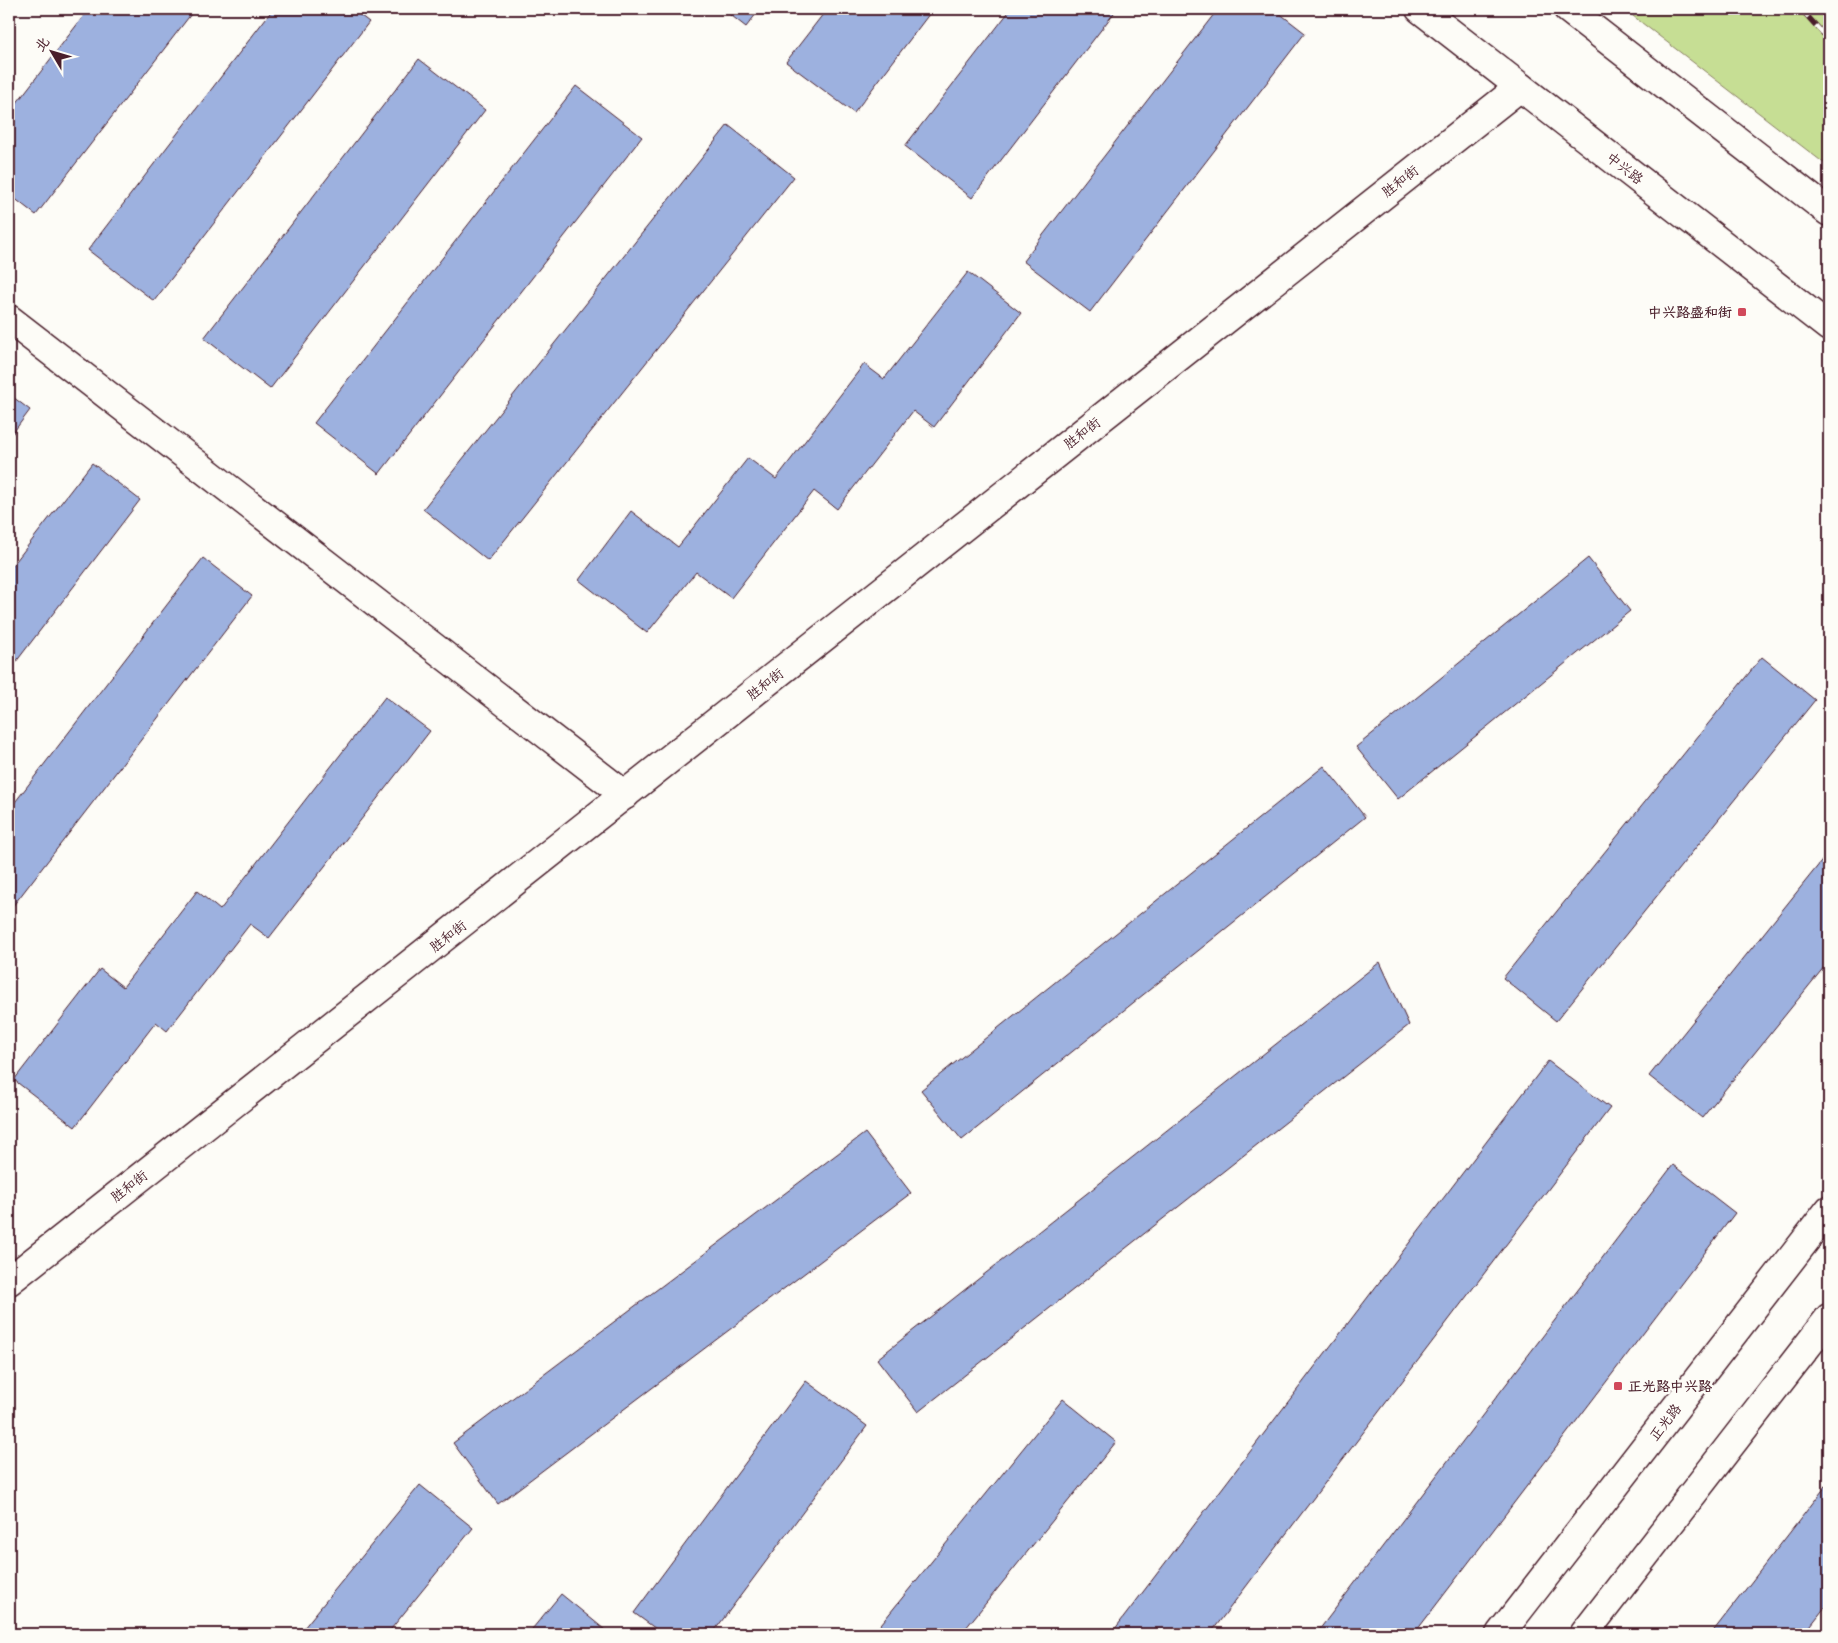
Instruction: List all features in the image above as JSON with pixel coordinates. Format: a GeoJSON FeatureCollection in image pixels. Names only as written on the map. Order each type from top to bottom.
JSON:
{"type":"FeatureCollection","features":[{"type":"Feature","properties":{"kind":"street","name":"中兴路"},"geometry":{"type":"LineString","coordinates":[[1420,9],[1829,327]]}},
{"type":"Feature","properties":{"kind":"street"},"geometry":{"type":"LineString","coordinates":[[1568,9],[1829,212]]}},
{"type":"Feature","properties":{"kind":"street","name":"胜和街"},"geometry":{"type":"LineString","coordinates":[[9,1281],[1520,86]]}},
{"type":"Feature","properties":{"kind":"street"},"geometry":{"type":"LineString","coordinates":[[9,320],[625,795]]}},
{"type":"Feature","properties":{"kind":"street","name":"正光路"},"geometry":{"type":"LineString","coordinates":[[1500,1634],[1829,1210]]}},
{"type":"Feature","properties":{"kind":"street"},"geometry":{"type":"LineString","coordinates":[[1584,1634],[1829,1318]]}},
{"type":"Feature","properties":{"kind":"green space"},"geometry":{"type":"Polygon","coordinates":[[[1624,9],[1829,9],[1829,167],[1624,9]]]}},
{"type":"Feature","properties":{"kind":"building"},"geometry":{"type":"Polygon","coordinates":[[[89,9],[195,9],[36,215],[9,194],[9,113],[89,9]]]}},
{"type":"Feature","properties":{"kind":"building"},"geometry":{"type":"Polygon","coordinates":[[[273,9],[352,9],[369,22],[154,301],[88,250],[273,9]]]}},
{"type":"Feature","properties":{"kind":"building"},"geometry":{"type":"Polygon","coordinates":[[[723,9],[760,9],[746,27],[723,9]]]}},
{"type":"Feature","properties":{"kind":"building"},"geometry":{"type":"Polygon","coordinates":[[[827,9],[933,9],[854,113],[786,62],[827,9]]]}},
{"type":"Feature","properties":{"kind":"building"},"geometry":{"type":"Polygon","coordinates":[[[1011,9],[1117,9],[972,198],[905,146],[1011,9]]]}},
{"type":"Feature","properties":{"kind":"building"},"geometry":{"type":"Polygon","coordinates":[[[1218,9],[1274,9],[1305,33],[1090,312],[1023,261],[1218,9]]]}},
{"type":"Feature","properties":{"kind":"building"},"geometry":{"type":"Polygon","coordinates":[[[419,59],[485,110],[270,389],[204,338],[419,59]]]}},
{"type":"Feature","properties":{"kind":"building"},"geometry":{"type":"Polygon","coordinates":[[[576,86],[642,137],[379,474],[314,423],[576,86]]]}},
{"type":"Feature","properties":{"kind":"building"},"geometry":{"type":"Polygon","coordinates":[[[728,125],[794,177],[488,561],[423,509],[728,125]]]}},
{"type":"Feature","properties":{"kind":"building"},"geometry":{"type":"Polygon","coordinates":[[[968,272],[1021,313],[934,427],[913,411],[837,509],[814,491],[731,598],[696,572],[647,633],[579,580],[631,511],[678,547],[748,458],[776,479],[864,364],[884,379],[968,272]]]}},
{"type":"Feature","properties":{"kind":"building"},"geometry":{"type":"Polygon","coordinates":[[[9,394],[30,410],[9,438],[9,394]]]}},
{"type":"Feature","properties":{"kind":"building"},"geometry":{"type":"Polygon","coordinates":[[[92,463],[140,500],[9,671],[9,570],[92,463]]]}},
{"type":"Feature","properties":{"kind":"building"},"geometry":{"type":"Polygon","coordinates":[[[203,558],[252,596],[9,911],[9,810],[203,558]]]}},
{"type":"Feature","properties":{"kind":"building"},"geometry":{"type":"Polygon","coordinates":[[[1588,558],[1630,611],[1398,799],[1356,747],[1588,558]]]}},
{"type":"Feature","properties":{"kind":"building"},"geometry":{"type":"Polygon","coordinates":[[[1762,657],[1815,700],[1556,1021],[1503,978],[1762,657]]]}},
{"type":"Feature","properties":{"kind":"building"},"geometry":{"type":"Polygon","coordinates":[[[385,697],[430,731],[269,938],[250,924],[167,1031],[156,1022],[75,1127],[14,1080],[100,969],[123,987],[197,891],[220,910],[385,697]]]}},
{"type":"Feature","properties":{"kind":"building"},"geometry":{"type":"Polygon","coordinates":[[[1324,766],[1365,817],[962,1140],[921,1090],[1324,766]]]}},
{"type":"Feature","properties":{"kind":"building"},"geometry":{"type":"Polygon","coordinates":[[[1829,852],[1829,961],[1702,1118],[1649,1076],[1829,852]]]}},
{"type":"Feature","properties":{"kind":"building"},"geometry":{"type":"Polygon","coordinates":[[[1380,962],[1409,1025],[918,1412],[877,1359],[1380,962]]]}},
{"type":"Feature","properties":{"kind":"building"},"geometry":{"type":"Polygon","coordinates":[[[1548,1061],[1610,1108],[1210,1634],[1111,1634],[1548,1061]]]}},
{"type":"Feature","properties":{"kind":"building"},"geometry":{"type":"Polygon","coordinates":[[[865,1133],[911,1193],[498,1504],[453,1443],[865,1133]]]}},
{"type":"Feature","properties":{"kind":"building"},"geometry":{"type":"Polygon","coordinates":[[[1673,1165],[1735,1213],[1414,1634],[1316,1634],[1673,1165]]]}},
{"type":"Feature","properties":{"kind":"building"},"geometry":{"type":"Polygon","coordinates":[[[806,1381],[867,1426],[712,1634],[663,1634],[634,1613],[806,1381]]]}},
{"type":"Feature","properties":{"kind":"building"},"geometry":{"type":"Polygon","coordinates":[[[1063,1399],[1116,1442],[961,1634],[873,1634],[1063,1399]]]}},
{"type":"Feature","properties":{"kind":"building"},"geometry":{"type":"Polygon","coordinates":[[[1829,1482],[1829,1602],[1804,1634],[1711,1634],[1829,1482]]]}},
{"type":"Feature","properties":{"kind":"building"},"geometry":{"type":"Polygon","coordinates":[[[420,1485],[473,1528],[387,1634],[299,1634],[420,1485]]]}},
{"type":"Feature","properties":{"kind":"building"},"geometry":{"type":"Polygon","coordinates":[[[561,1594],[610,1634],[528,1634],[561,1594]]]}},
{"type":"Feature","properties":{"kind":"railway"},"geometry":{"type":"LineString","coordinates":[[1801,9],[1829,40]]}},
{"type":"Feature","properties":{"kind":"place","name":"中兴路盛和街"},"geometry":{"type":"Point","coordinates":[1742,312]}},
{"type":"Feature","properties":{"kind":"place","name":"正光路中兴路"},"geometry":{"type":"Point","coordinates":[1618,1386]}}]}
